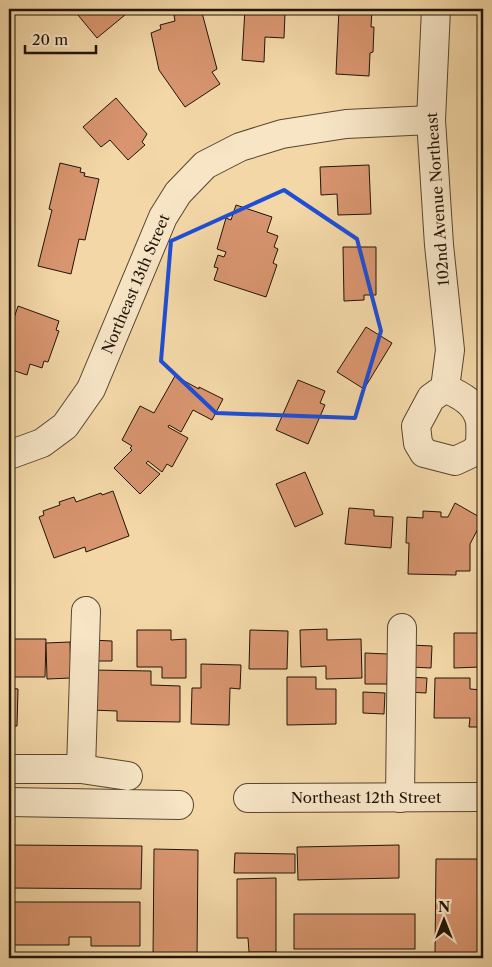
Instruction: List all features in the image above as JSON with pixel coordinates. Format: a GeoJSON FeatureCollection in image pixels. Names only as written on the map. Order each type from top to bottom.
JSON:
{"type":"FeatureCollection","features":[{"type":"Feature","properties":{"kind":"street","name":"102nd Avenue Northeast"},"geometry":{"type":"LineString","coordinates":[[436,9],[431,120],[450,350],[445,388]]}},
{"type":"Feature","properties":{"kind":"street","name":"Northeast 13th Street"},"geometry":{"type":"LineString","coordinates":[[9,455],[42,443],[65,426],[92,389],[163,217],[178,193],[205,165],[240,147],[282,134],[346,124],[431,120]]}},
{"type":"Feature","properties":{"kind":"street"},"geometry":{"type":"LineString","coordinates":[[445,388],[461,395],[474,406],[480,421],[478,456],[455,460],[424,453],[418,443],[416,426],[431,398],[445,388]]}},
{"type":"Feature","properties":{"kind":"street"},"geometry":{"type":"LineString","coordinates":[[80,769],[86,611]]}},
{"type":"Feature","properties":{"kind":"street"},"geometry":{"type":"LineString","coordinates":[[400,798],[402,628]]}},
{"type":"Feature","properties":{"kind":"street"},"geometry":{"type":"LineString","coordinates":[[9,769],[80,769],[128,776]]}},
{"type":"Feature","properties":{"kind":"street","name":"Northeast 12th Street"},"geometry":{"type":"LineString","coordinates":[[248,798],[483,797]]}},
{"type":"Feature","properties":{"kind":"street"},"geometry":{"type":"LineString","coordinates":[[9,802],[179,805]]}},
{"type":"Feature","properties":{"kind":"highlighted area"},"geometry":{"type":"Polygon","coordinates":[[[284,190],[357,239],[381,331],[355,418],[216,413],[161,361],[171,241],[284,190]]]}},
{"type":"Feature","properties":{"kind":"building"},"geometry":{"type":"Polygon","coordinates":[[[73,9],[130,9],[131,10],[97,38],[73,9]]]}},
{"type":"Feature","properties":{"kind":"building"},"geometry":{"type":"Polygon","coordinates":[[[201,9],[217,69],[212,72],[220,84],[185,107],[159,70],[151,33],[161,29],[160,25],[175,21],[174,15],[201,9]]]}},
{"type":"Feature","properties":{"kind":"building"},"geometry":{"type":"Polygon","coordinates":[[[245,9],[279,9],[279,13],[285,13],[284,38],[265,37],[264,62],[242,60],[245,9]]]}},
{"type":"Feature","properties":{"kind":"building"},"geometry":{"type":"Polygon","coordinates":[[[339,9],[372,9],[371,27],[374,27],[373,52],[370,53],[369,76],[336,74],[339,9]]]}},
{"type":"Feature","properties":{"kind":"building"},"geometry":{"type":"Polygon","coordinates":[[[116,98],[147,134],[142,142],[145,145],[128,160],[110,140],[101,147],[83,127],[116,98]]]}},
{"type":"Feature","properties":{"kind":"building"},"geometry":{"type":"Polygon","coordinates":[[[60,163],[81,168],[80,172],[85,173],[84,176],[99,179],[85,240],[79,239],[71,274],[38,266],[52,210],[49,209],[60,163]]]}},
{"type":"Feature","properties":{"kind":"building"},"geometry":{"type":"Polygon","coordinates":[[[369,165],[371,214],[338,215],[337,194],[321,195],[320,167],[369,165]]]}},
{"type":"Feature","properties":{"kind":"building"},"geometry":{"type":"Polygon","coordinates":[[[236,205],[272,217],[267,232],[278,236],[274,247],[278,249],[273,263],[277,265],[266,297],[214,280],[218,268],[214,267],[218,255],[224,257],[226,252],[217,249],[226,218],[231,220],[236,205]]]}},
{"type":"Feature","properties":{"kind":"building"},"geometry":{"type":"Polygon","coordinates":[[[343,247],[376,247],[376,295],[364,295],[364,300],[344,301],[343,247]]]}},
{"type":"Feature","properties":{"kind":"building"},"geometry":{"type":"Polygon","coordinates":[[[18,306],[59,321],[56,330],[59,331],[48,362],[44,361],[42,368],[30,364],[27,375],[9,369],[9,351],[13,340],[9,339],[9,333],[18,306]]]}},
{"type":"Feature","properties":{"kind":"building"},"geometry":{"type":"Polygon","coordinates":[[[366,327],[392,343],[364,389],[337,372],[366,327]]]}},
{"type":"Feature","properties":{"kind":"building"},"geometry":{"type":"Polygon","coordinates":[[[175,376],[223,399],[212,420],[193,410],[181,432],[169,425],[168,427],[188,438],[172,467],[167,464],[162,472],[148,461],[146,463],[160,474],[140,494],[114,468],[132,450],[130,448],[132,446],[122,440],[140,406],[154,413],[175,376]]]}},
{"type":"Feature","properties":{"kind":"building"},"geometry":{"type":"Polygon","coordinates":[[[298,380],[325,391],[320,403],[325,405],[308,444],[276,430],[298,380]]]}},
{"type":"Feature","properties":{"kind":"building"},"geometry":{"type":"Polygon","coordinates":[[[305,472],[323,514],[295,527],[276,484],[305,472]]]}},
{"type":"Feature","properties":{"kind":"building"},"geometry":{"type":"Polygon","coordinates":[[[113,491],[129,536],[86,552],[85,547],[54,558],[39,517],[44,515],[43,511],[60,505],[59,502],[74,497],[76,502],[101,493],[102,495],[113,491]]]}},
{"type":"Feature","properties":{"kind":"building"},"geometry":{"type":"Polygon","coordinates":[[[455,503],[483,519],[470,544],[470,571],[456,571],[456,575],[408,574],[409,543],[406,543],[407,517],[423,518],[423,511],[441,512],[441,517],[448,517],[455,503]]]}},
{"type":"Feature","properties":{"kind":"building"},"geometry":{"type":"Polygon","coordinates":[[[349,508],[374,510],[374,516],[393,517],[391,548],[345,544],[349,508]]]}},
{"type":"Feature","properties":{"kind":"building"},"geometry":{"type":"Polygon","coordinates":[[[327,629],[327,640],[361,639],[362,678],[326,679],[326,666],[301,667],[300,630],[327,629]]]}},
{"type":"Feature","properties":{"kind":"building"},"geometry":{"type":"Polygon","coordinates":[[[137,630],[171,630],[171,640],[186,639],[186,678],[162,678],[162,667],[137,667],[137,630]]]}},
{"type":"Feature","properties":{"kind":"building"},"geometry":{"type":"Polygon","coordinates":[[[250,630],[288,631],[287,669],[249,669],[250,630]]]}},
{"type":"Feature","properties":{"kind":"building"},"geometry":{"type":"Polygon","coordinates":[[[454,633],[483,633],[483,681],[481,681],[480,667],[454,668],[454,633]]]}},
{"type":"Feature","properties":{"kind":"building"},"geometry":{"type":"Polygon","coordinates":[[[9,639],[46,639],[45,677],[9,677],[9,639]]]}},
{"type":"Feature","properties":{"kind":"building"},"geometry":{"type":"Polygon","coordinates":[[[91,640],[112,641],[112,661],[91,661],[91,640]]]}},
{"type":"Feature","properties":{"kind":"building"},"geometry":{"type":"Polygon","coordinates":[[[70,642],[71,678],[47,679],[46,643],[70,642]]]}},
{"type":"Feature","properties":{"kind":"building"},"geometry":{"type":"Polygon","coordinates":[[[411,645],[432,646],[431,668],[410,667],[411,645]]]}},
{"type":"Feature","properties":{"kind":"building"},"geometry":{"type":"Polygon","coordinates":[[[365,653],[388,654],[387,684],[365,684],[365,653]]]}},
{"type":"Feature","properties":{"kind":"building"},"geometry":{"type":"Polygon","coordinates":[[[201,664],[241,665],[240,689],[230,688],[229,725],[191,724],[192,688],[201,688],[201,664]]]}},
{"type":"Feature","properties":{"kind":"building"},"geometry":{"type":"Polygon","coordinates":[[[92,670],[151,671],[151,685],[180,686],[180,722],[117,721],[117,711],[91,710],[92,670]]]}},
{"type":"Feature","properties":{"kind":"building"},"geometry":{"type":"Polygon","coordinates":[[[287,677],[316,677],[316,689],[336,689],[336,724],[287,725],[287,677]]]}},
{"type":"Feature","properties":{"kind":"building"},"geometry":{"type":"Polygon","coordinates":[[[408,677],[427,678],[426,693],[407,692],[408,677]]]}},
{"type":"Feature","properties":{"kind":"building"},"geometry":{"type":"Polygon","coordinates":[[[435,678],[470,678],[470,689],[483,690],[483,727],[469,727],[470,718],[434,718],[435,678]]]}},
{"type":"Feature","properties":{"kind":"building"},"geometry":{"type":"Polygon","coordinates":[[[9,688],[18,689],[17,726],[9,726],[9,688]]]}},
{"type":"Feature","properties":{"kind":"building"},"geometry":{"type":"Polygon","coordinates":[[[363,692],[385,693],[384,714],[363,713],[363,692]]]}},
{"type":"Feature","properties":{"kind":"building"},"geometry":{"type":"Polygon","coordinates":[[[9,845],[142,846],[141,889],[9,888],[9,845]]]}},
{"type":"Feature","properties":{"kind":"building"},"geometry":{"type":"Polygon","coordinates":[[[399,845],[399,878],[298,880],[297,847],[399,845]]]}},
{"type":"Feature","properties":{"kind":"building"},"geometry":{"type":"Polygon","coordinates":[[[154,849],[198,850],[197,958],[153,958],[154,849]]]}},
{"type":"Feature","properties":{"kind":"building"},"geometry":{"type":"Polygon","coordinates":[[[235,853],[295,854],[295,873],[234,873],[235,853]]]}},
{"type":"Feature","properties":{"kind":"building"},"geometry":{"type":"Polygon","coordinates":[[[436,859],[483,859],[483,955],[435,955],[436,859]]]}},
{"type":"Feature","properties":{"kind":"building"},"geometry":{"type":"Polygon","coordinates":[[[276,878],[276,952],[249,952],[248,938],[237,938],[237,879],[276,878]]]}},
{"type":"Feature","properties":{"kind":"building"},"geometry":{"type":"Polygon","coordinates":[[[9,902],[140,902],[140,946],[91,946],[91,937],[69,937],[69,945],[9,945],[9,902]]]}},
{"type":"Feature","properties":{"kind":"building"},"geometry":{"type":"Polygon","coordinates":[[[294,914],[415,914],[415,949],[294,949],[294,914]]]}}]}
